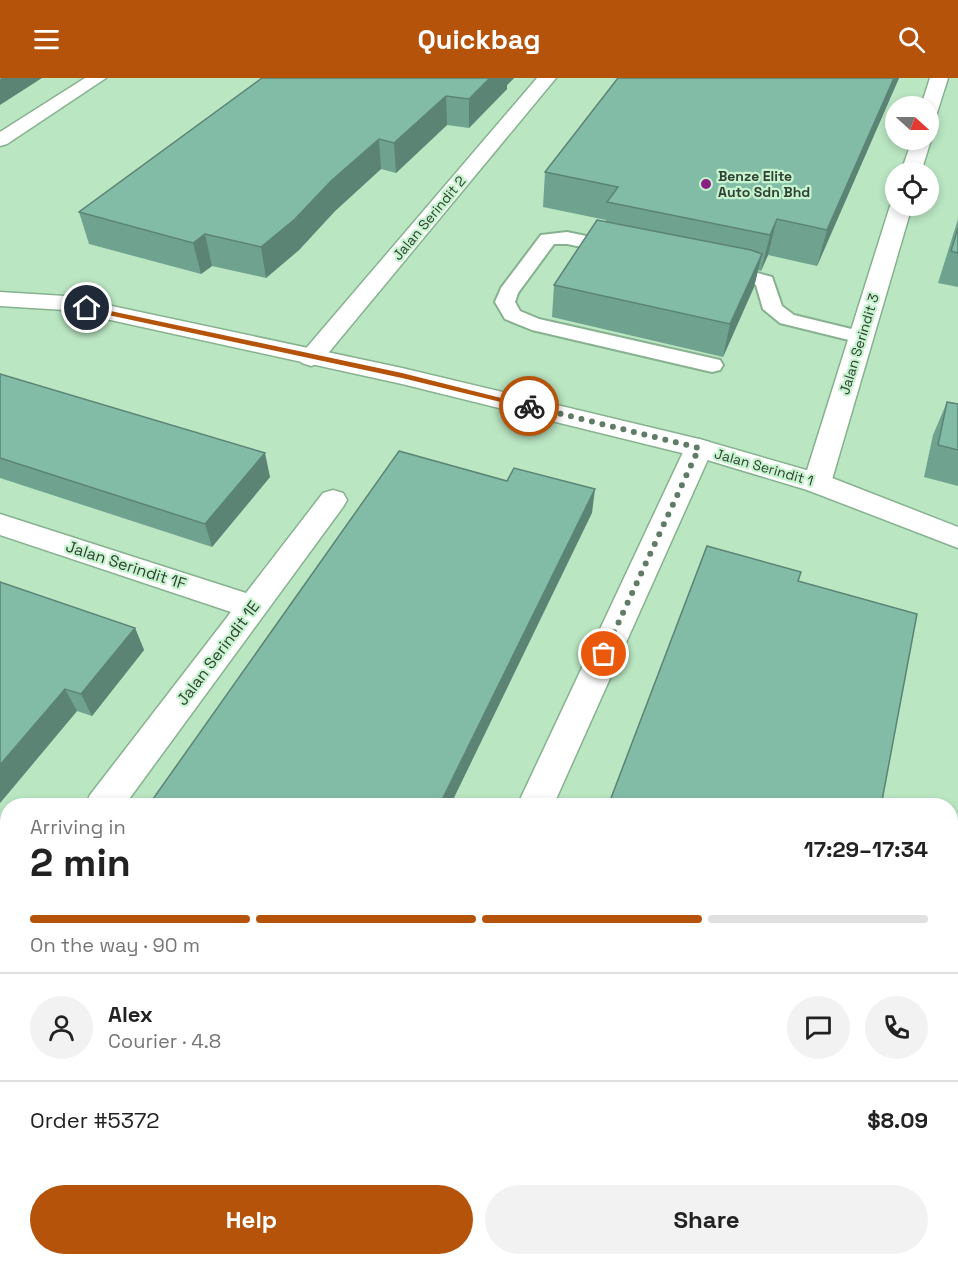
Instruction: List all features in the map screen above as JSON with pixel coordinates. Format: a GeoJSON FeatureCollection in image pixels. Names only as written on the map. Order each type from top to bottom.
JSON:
{"type":"FeatureCollection","features":[{"type":"Feature","properties":{"kind":"street"},"geometry":{"type":"LineString","coordinates":[[0,140],[97,78]]}},
{"type":"Feature","properties":{"kind":"street","name":"Jalan Serindit 2"},"geometry":{"type":"LineString","coordinates":[[311,358],[547,78]]}},
{"type":"Feature","properties":{"kind":"street"},"geometry":{"type":"LineString","coordinates":[[933,96],[939,78]]}},
{"type":"Feature","properties":{"kind":"street","name":"Jalan Serindit 3"},"geometry":{"type":"LineString","coordinates":[[817,483],[898,216]]}},
{"type":"Feature","properties":{"kind":"street","name":"Jalan Serindit 1"},"geometry":{"type":"LineString","coordinates":[[0,299],[65,303],[402,376],[699,448],[817,483],[958,538]]}},
{"type":"Feature","properties":{"kind":"street"},"geometry":{"type":"LineString","coordinates":[[539,798],[699,448]]}},
{"type":"Feature","properties":{"kind":"street","name":"Jalan Serindit 1E"},"geometry":{"type":"LineString","coordinates":[[109,798],[333,500]]}},
{"type":"Feature","properties":{"kind":"street","name":"Jalan Serindit 1F"},"geometry":{"type":"LineString","coordinates":[[0,524],[252,607]]}},
{"type":"Feature","properties":{"kind":"lane"},"geometry":{"type":"LineString","coordinates":[[642,253],[567,238],[548,238],[508,292],[505,302],[512,315],[532,324],[712,365]]}},
{"type":"Feature","properties":{"kind":"lane"},"geometry":{"type":"LineString","coordinates":[[705,266],[749,274],[765,280],[773,309],[787,319],[861,338]]}},
{"type":"Feature","properties":{"kind":"building"},"geometry":{"type":"Polygon","coordinates":[[[262,78],[490,78],[469,99],[446,96],[394,143],[379,139],[331,181],[295,219],[261,247],[205,234],[193,243],[79,212],[262,78]]]}},
{"type":"Feature","properties":{"kind":"building"},"geometry":{"type":"Polygon","coordinates":[[[618,78],[894,78],[827,230],[777,219],[770,235],[607,202],[618,187],[545,172],[618,78]]]}},
{"type":"Feature","properties":{"kind":"building"},"geometry":{"type":"Polygon","coordinates":[[[597,220],[762,254],[730,324],[554,285],[597,220]]]}},
{"type":"Feature","properties":{"kind":"building"},"geometry":{"type":"Polygon","coordinates":[[[958,228],[958,253],[951,251],[958,228]]]}},
{"type":"Feature","properties":{"kind":"building"},"geometry":{"type":"Polygon","coordinates":[[[0,374],[265,453],[205,524],[0,458],[0,374]]]}},
{"type":"Feature","properties":{"kind":"building"},"geometry":{"type":"Polygon","coordinates":[[[947,402],[958,404],[958,450],[938,445],[947,402]]]}},
{"type":"Feature","properties":{"kind":"building"},"geometry":{"type":"Polygon","coordinates":[[[399,451],[507,481],[514,468],[595,489],[443,798],[154,798],[399,451]]]}},
{"type":"Feature","properties":{"kind":"building"},"geometry":{"type":"Polygon","coordinates":[[[707,546],[801,572],[798,581],[917,614],[882,798],[611,798],[707,546]]]}},
{"type":"Feature","properties":{"kind":"building"},"geometry":{"type":"Polygon","coordinates":[[[0,582],[135,628],[81,694],[65,689],[0,765],[0,582]]]}},
{"type":"Feature","properties":{"kind":"way so far"},"geometry":{"type":"LineString","coordinates":[[529,406],[699,448],[604,654]]}},
{"type":"Feature","properties":{"kind":"place","name":"Benze Elite Auto Sdn Bhd"},"geometry":{"type":"Point","coordinates":[706,184]}},
{"type":"Feature","properties":{"kind":"route"},"geometry":{"type":"LineString","coordinates":[[87,308],[529,406]]}}]}
